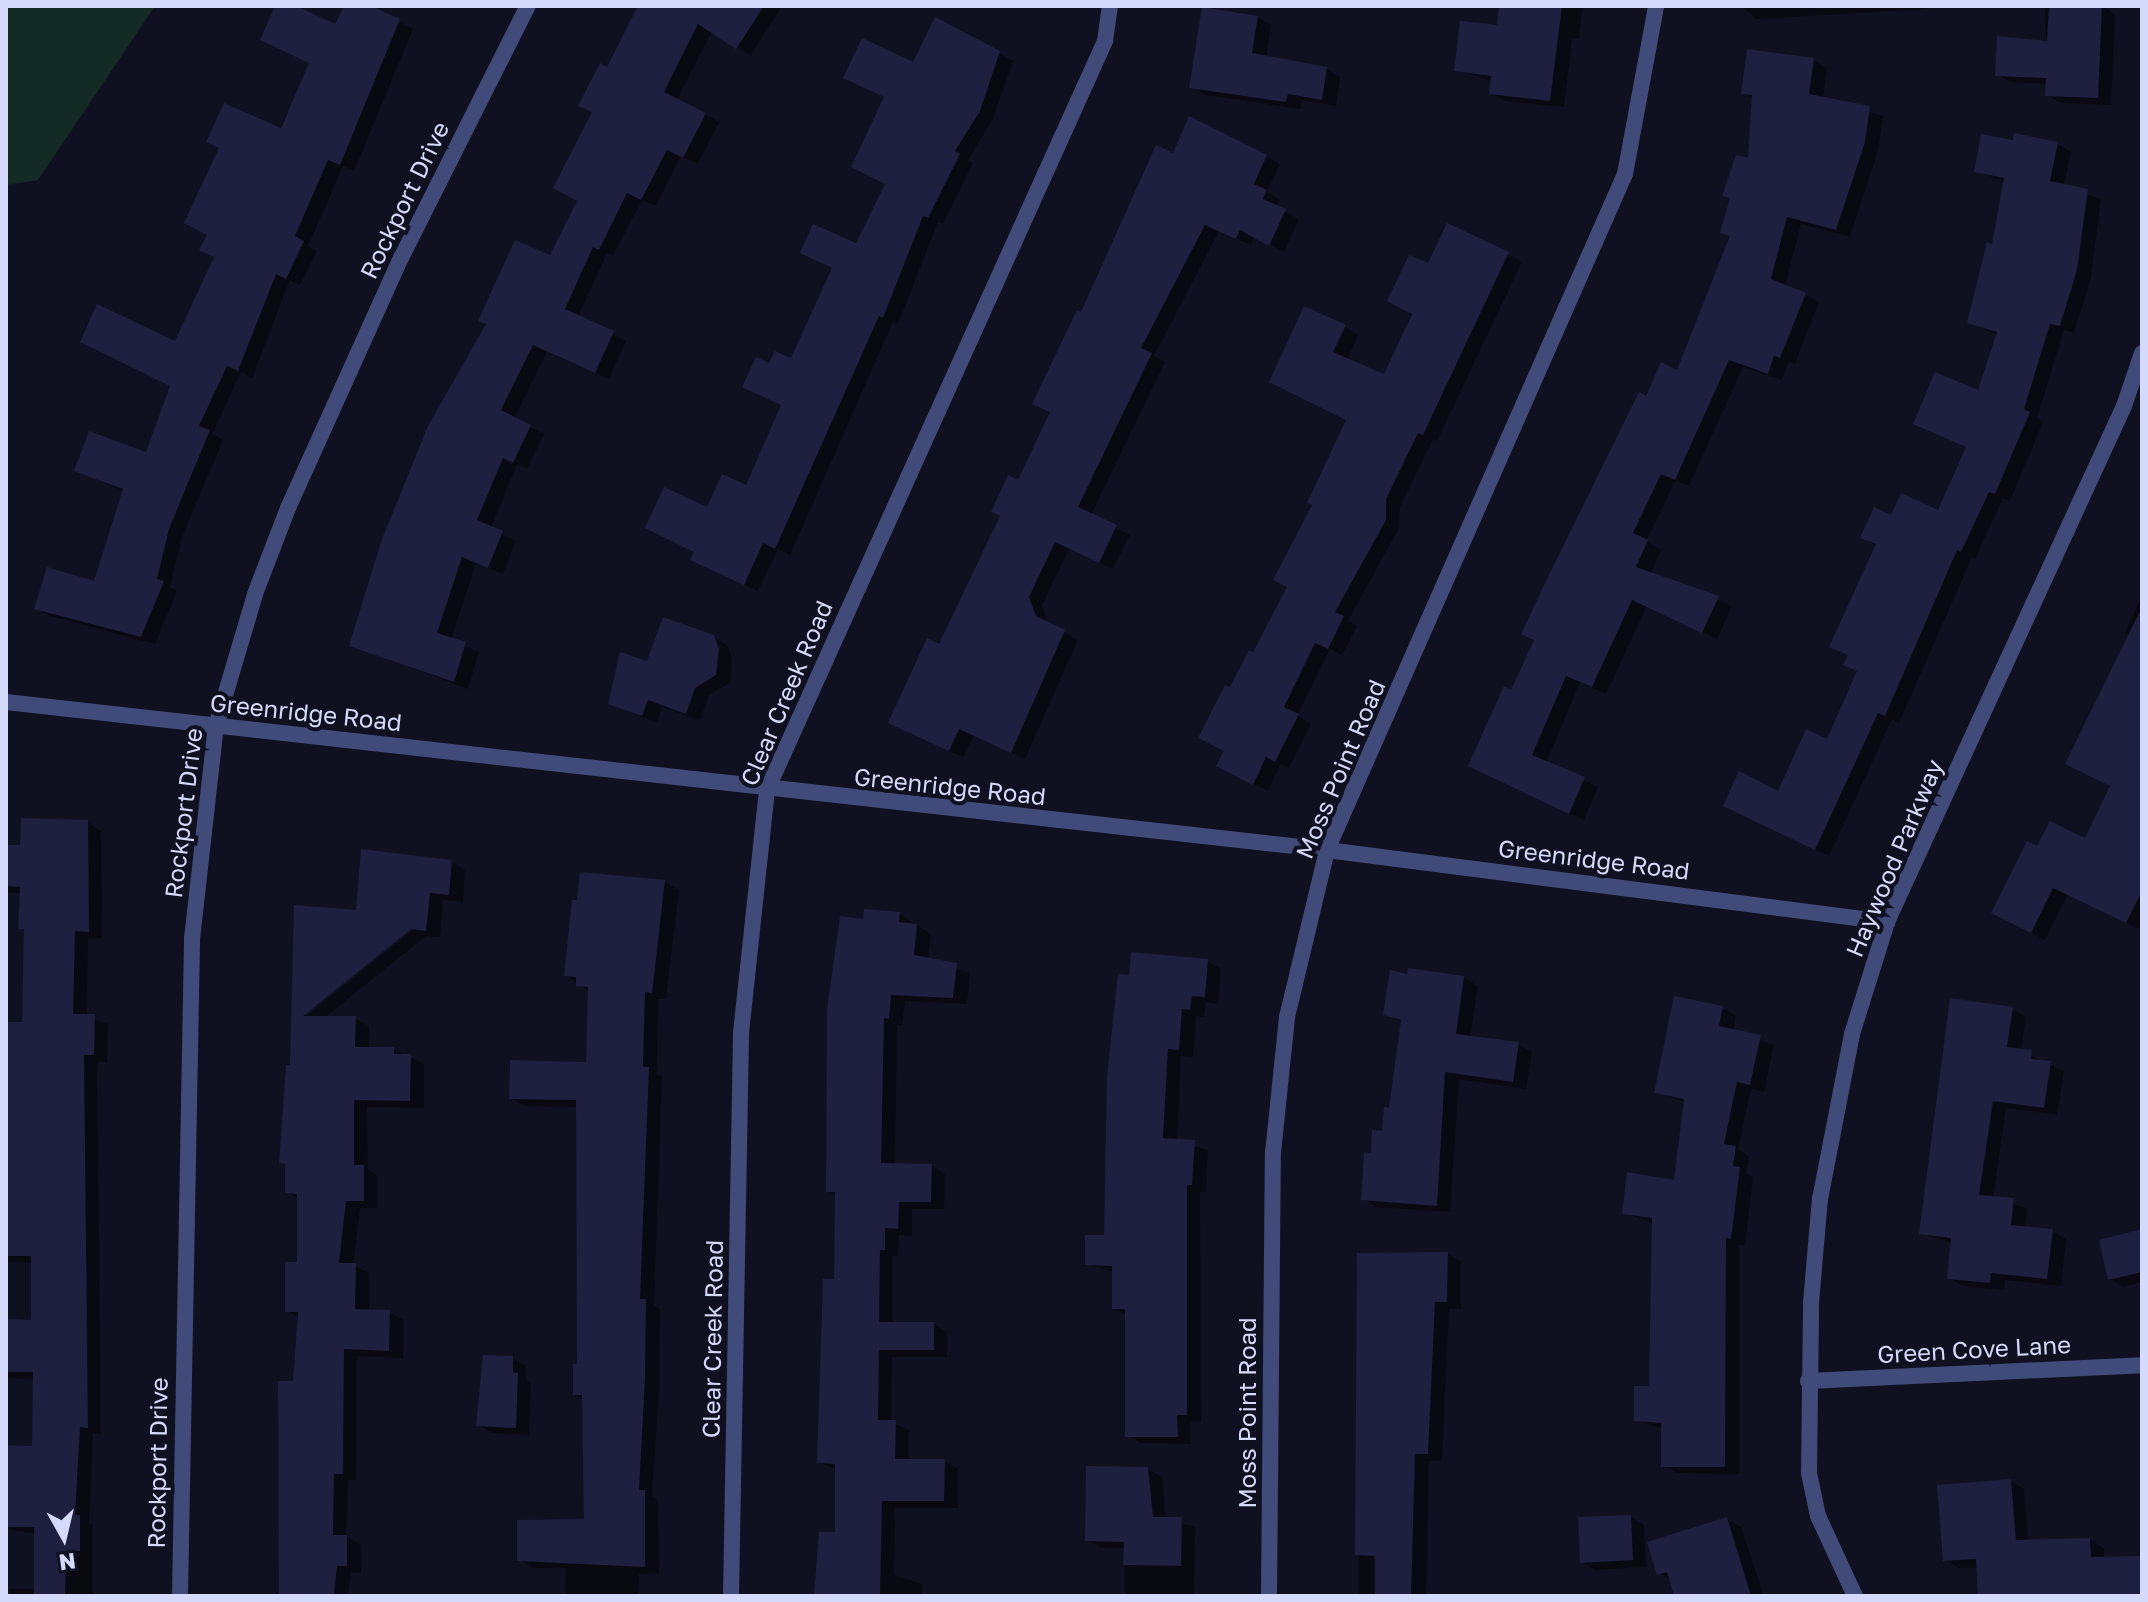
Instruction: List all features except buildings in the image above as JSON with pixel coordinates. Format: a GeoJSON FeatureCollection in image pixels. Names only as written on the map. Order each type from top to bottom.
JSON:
{"type":"FeatureCollection","features":[{"type":"Feature","properties":{"kind":"street","name":"Rockport Drive"},"geometry":{"type":"LineString","coordinates":[[180,1596],[192,939],[216,726],[255,594],[288,508],[401,258],[528,6]]}},
{"type":"Feature","properties":{"kind":"street","name":"Clear Creek Road"},"geometry":{"type":"LineString","coordinates":[[731,1596],[741,1033],[767,790],[1105,41],[1110,6]]}},
{"type":"Feature","properties":{"kind":"street","name":"Moss Point Road"},"geometry":{"type":"LineString","coordinates":[[1269,1596],[1273,1153],[1287,1017],[1327,850],[1625,174],[1656,6]]}},
{"type":"Feature","properties":{"kind":"street","name":"Haywood Parkway"},"geometry":{"type":"LineString","coordinates":[[1855,1596],[1815,1502],[1809,1473],[1808,1381],[1820,1199],[1852,1034],[1887,922],[2124,406],[2142,353]]}},
{"type":"Feature","properties":{"kind":"street","name":"Greenridge Road"},"geometry":{"type":"LineString","coordinates":[[6,702],[767,790],[1327,850],[1887,922]]}},
{"type":"Feature","properties":{"kind":"street","name":"Green Cove Lane"},"geometry":{"type":"LineString","coordinates":[[1808,1381],[2142,1365]]}},
{"type":"Feature","properties":{"kind":"green space"},"geometry":{"type":"Polygon","coordinates":[[[6,6],[155,6],[38,180],[6,185],[6,6]]]}}]}
